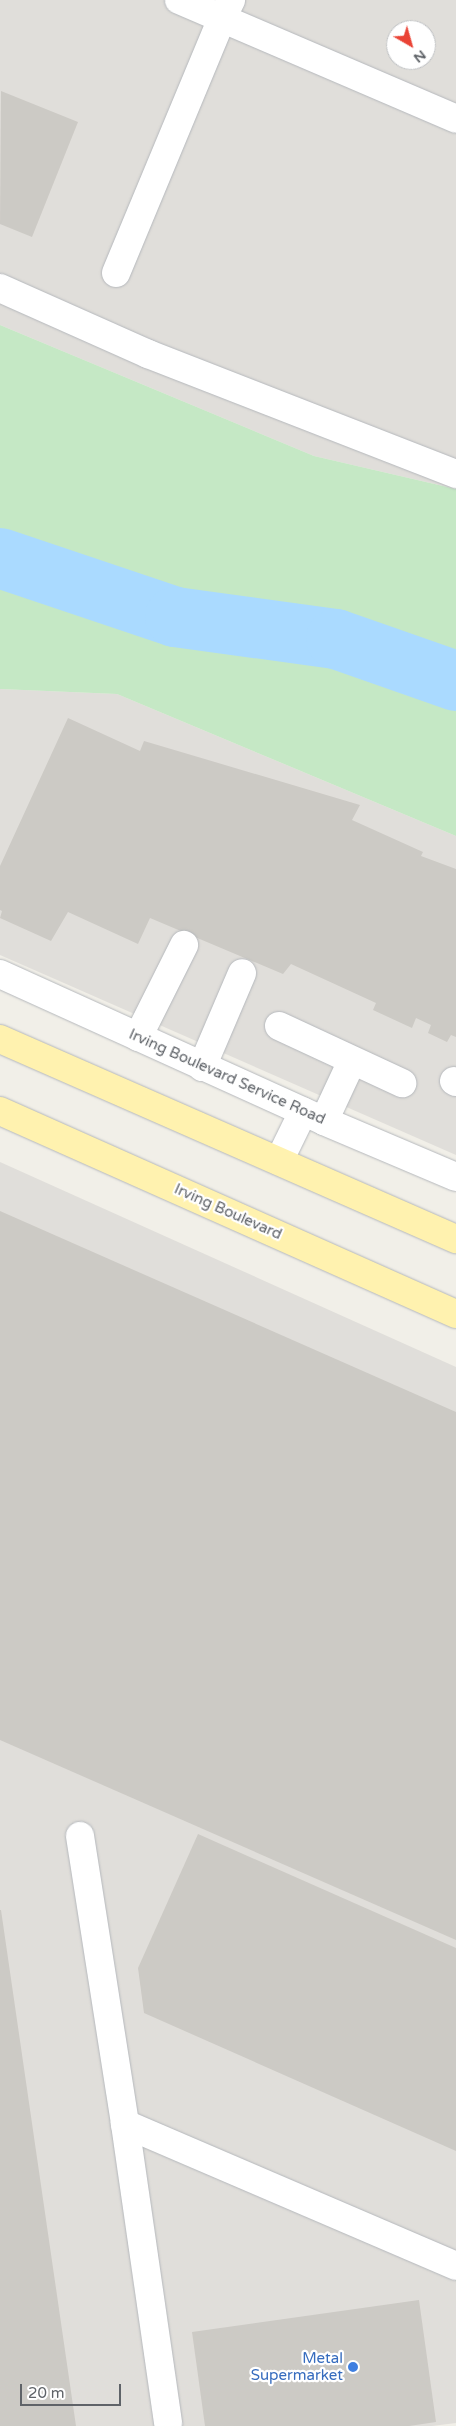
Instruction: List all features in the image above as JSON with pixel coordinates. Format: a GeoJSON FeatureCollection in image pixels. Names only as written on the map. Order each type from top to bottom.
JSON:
{"type":"FeatureCollection","features":[{"type":"Feature","properties":{"kind":"main road"},"geometry":{"type":"LineString","coordinates":[[0,1039],[456,1239]]}},
{"type":"Feature","properties":{"kind":"main road","name":"Irving Boulevard"},"geometry":{"type":"LineString","coordinates":[[0,1111],[456,1314]]}},
{"type":"Feature","properties":{"kind":"lane"},"geometry":{"type":"LineString","coordinates":[[179,0],[227,9],[456,119]]}},
{"type":"Feature","properties":{"kind":"lane"},"geometry":{"type":"LineString","coordinates":[[116,273],[227,9]]}},
{"type":"Feature","properties":{"kind":"lane"},"geometry":{"type":"LineString","coordinates":[[0,288],[148,354],[456,474]]}},
{"type":"Feature","properties":{"kind":"lane"},"geometry":{"type":"LineString","coordinates":[[138,1037],[184,945]]}},
{"type":"Feature","properties":{"kind":"lane"},"geometry":{"type":"LineString","coordinates":[[202,1066],[242,973]]}},
{"type":"Feature","properties":{"kind":"lane","name":"Irving Boulevard Service Road"},"geometry":{"type":"LineString","coordinates":[[0,974],[314,1116],[456,1177]]}},
{"type":"Feature","properties":{"kind":"lane"},"geometry":{"type":"LineString","coordinates":[[278,1026],[402,1083]]}},
{"type":"Feature","properties":{"kind":"lane"},"geometry":{"type":"LineString","coordinates":[[279,1162],[352,1061]]}},
{"type":"Feature","properties":{"kind":"lane"},"geometry":{"type":"LineString","coordinates":[[80,1836],[125,2124],[168,2423]]}},
{"type":"Feature","properties":{"kind":"lane"},"geometry":{"type":"LineString","coordinates":[[125,2124],[456,2266]]}},
{"type":"Feature","properties":{"kind":"shaded area"},"geometry":{"type":"Polygon","coordinates":[[[0,0],[456,0],[456,489],[314,456],[0,325],[0,0]]]}},
{"type":"Feature","properties":{"kind":"shaded area"},"geometry":{"type":"Polygon","coordinates":[[[0,689],[117,694],[456,836],[456,1155],[0,955],[0,689]]]}},
{"type":"Feature","properties":{"kind":"shaded area"},"geometry":{"type":"Polygon","coordinates":[[[0,1162],[456,1367],[456,2423],[432,2426],[0,2426],[0,1162]]]}},
{"type":"Feature","properties":{"kind":"green space"},"geometry":{"type":"Polygon","coordinates":[[[0,325],[314,456],[456,489],[456,836],[117,694],[0,689],[0,325]]]}},
{"type":"Feature","properties":{"kind":"building"},"geometry":{"type":"Polygon","coordinates":[[[1,91],[78,122],[32,237],[0,224],[1,91]]]}},
{"type":"Feature","properties":{"kind":"building"},"geometry":{"type":"Polygon","coordinates":[[[68,718],[140,751],[144,741],[360,805],[352,820],[423,852],[421,856],[456,869],[456,1037],[451,1035],[447,1042],[428,1033],[431,1025],[416,1018],[412,1028],[373,1010],[376,1003],[291,964],[283,974],[150,918],[138,944],[68,912],[51,941],[0,918],[2,911],[0,910],[0,866],[68,718]]]}},
{"type":"Feature","properties":{"kind":"building"},"geometry":{"type":"Polygon","coordinates":[[[0,1211],[456,1412],[456,1940],[0,1740],[0,1211]]]}},
{"type":"Feature","properties":{"kind":"building"},"geometry":{"type":"Polygon","coordinates":[[[198,1834],[456,1948],[456,2151],[144,2013],[138,1968],[198,1834]]]}},
{"type":"Feature","properties":{"kind":"building"},"geometry":{"type":"Polygon","coordinates":[[[1,1910],[76,2426],[0,2426],[1,1910]]]}},
{"type":"Feature","properties":{"kind":"building"},"geometry":{"type":"Polygon","coordinates":[[[419,2300],[436,2422],[409,2426],[205,2426],[192,2332],[419,2300]]]}},
{"type":"Feature","properties":{"kind":"waterway"},"geometry":{"type":"LineString","coordinates":[[0,558],[175,617],[336,639],[456,681]]}},
{"type":"Feature","properties":{"kind":"place","name":"Metal Supermarket"},"geometry":{"type":"Point","coordinates":[353,2367]}}]}
